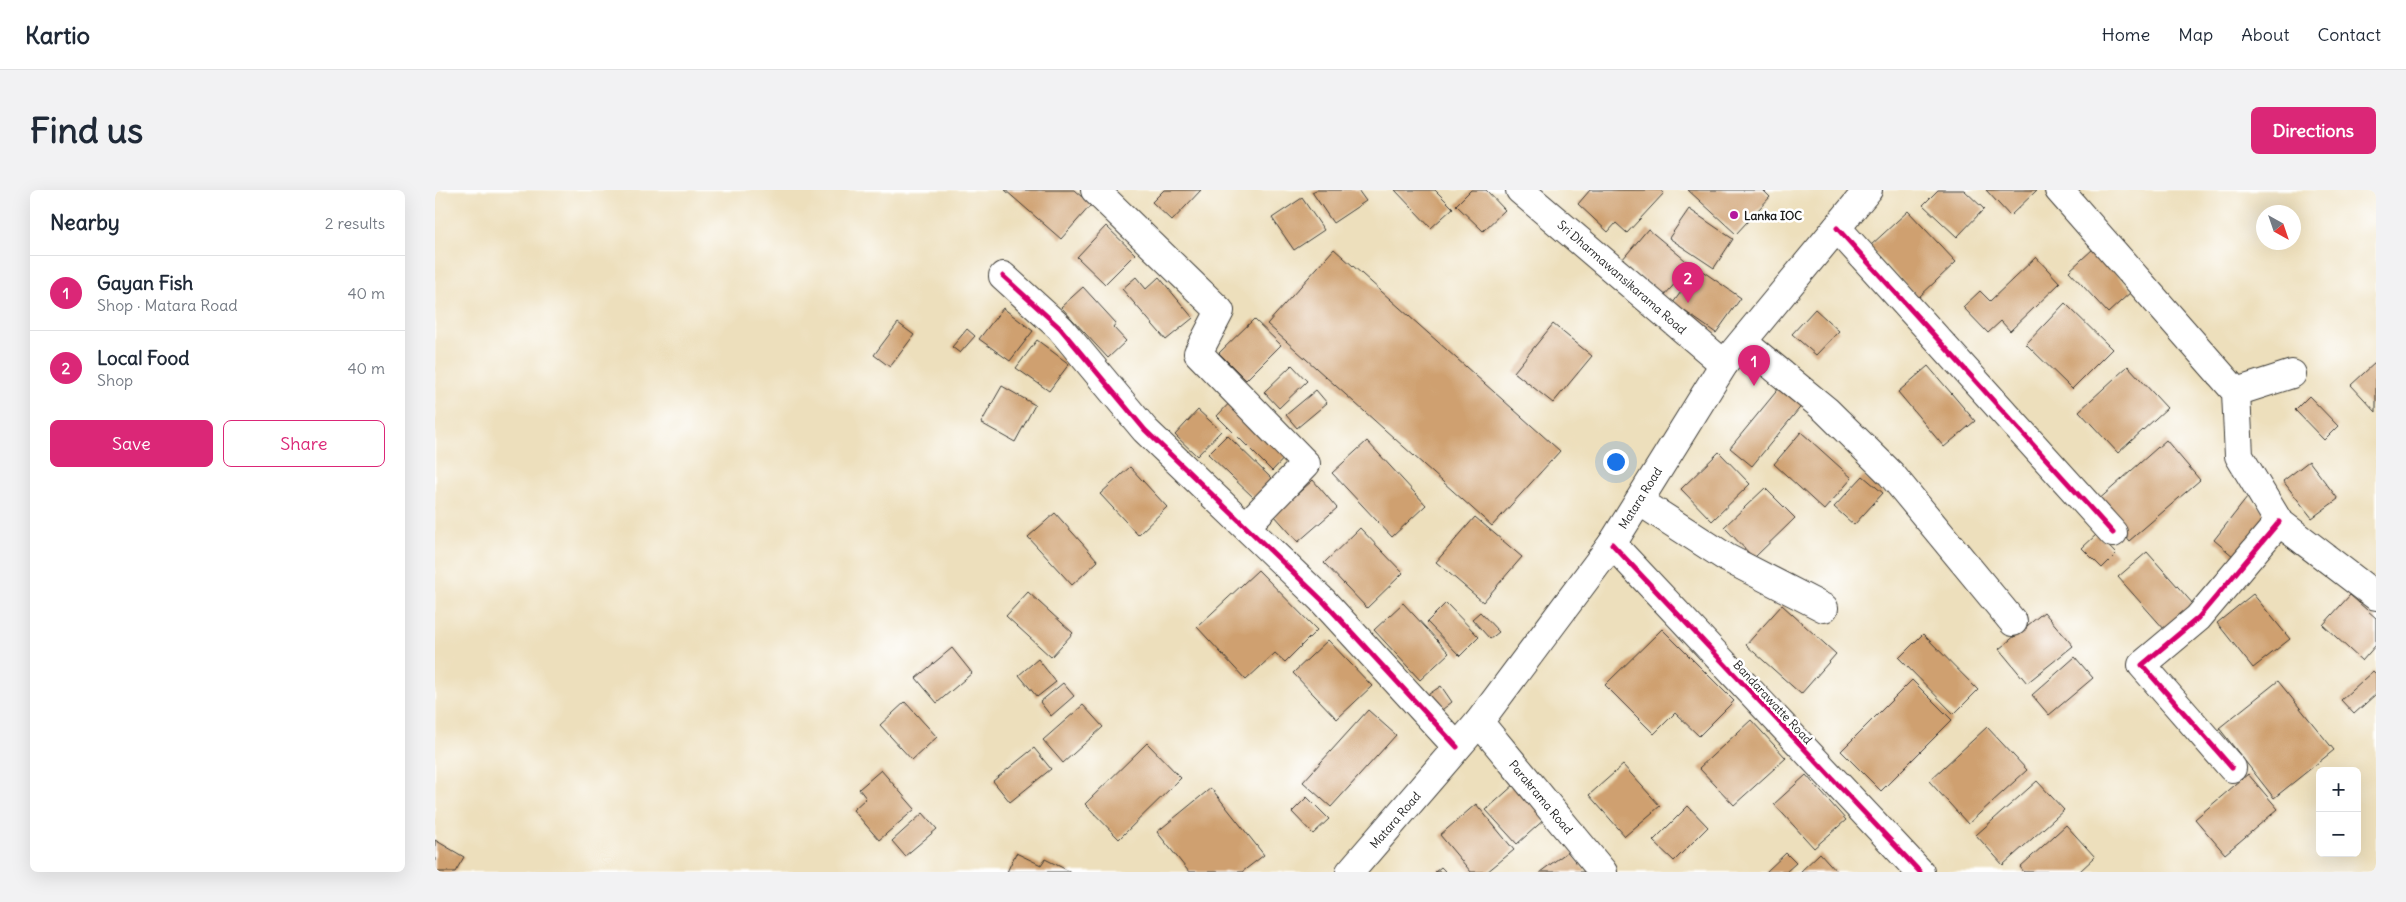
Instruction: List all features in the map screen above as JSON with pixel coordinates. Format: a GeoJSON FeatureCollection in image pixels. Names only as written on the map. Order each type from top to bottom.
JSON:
{"type":"FeatureCollection","features":[{"type":"Feature","properties":{"kind":"main road"},"geometry":{"type":"LineString","coordinates":[[1095,190],[1220,311],[1198,353],[1306,464],[1246,526]]}},
{"type":"Feature","properties":{"kind":"main road","name":"Sri Dharmawansikarama Road"},"geometry":{"type":"LineString","coordinates":[[1520,190],[1724,364]]}},
{"type":"Feature","properties":{"kind":"main road","name":"Matara Road"},"geometry":{"type":"LineString","coordinates":[[1350,872],[1479,722],[1612,544],[1724,364],[1868,190]]}},
{"type":"Feature","properties":{"kind":"main road"},"geometry":{"type":"LineString","coordinates":[[2059,190],[2236,392],[2239,456],[2279,522],[2376,596]]}},
{"type":"Feature","properties":{"kind":"main road"},"geometry":{"type":"LineString","coordinates":[[1837,228],[2113,533]]}},
{"type":"Feature","properties":{"kind":"main road"},"geometry":{"type":"LineString","coordinates":[[1003,276],[1060,328],[1145,430],[1322,600],[1457,747]]}},
{"type":"Feature","properties":{"kind":"main road"},"geometry":{"type":"LineString","coordinates":[[1743,342],[1826,410],[1891,474],[2013,622]]}},
{"type":"Feature","properties":{"kind":"main road"},"geometry":{"type":"LineString","coordinates":[[2236,392],[2293,374]]}},
{"type":"Feature","properties":{"kind":"main road"},"geometry":{"type":"LineString","coordinates":[[1639,501],[1727,558],[1824,608]]}},
{"type":"Feature","properties":{"kind":"main road"},"geometry":{"type":"LineString","coordinates":[[2232,768],[2142,665],[2198,618],[2279,522]]}},
{"type":"Feature","properties":{"kind":"main road","name":"Bandarawatte Road"},"geometry":{"type":"LineString","coordinates":[[1612,544],[1920,872]]}},
{"type":"Feature","properties":{"kind":"main road","name":"Parakrama Road"},"geometry":{"type":"LineString","coordinates":[[1479,722],[1603,872]]}},
{"type":"Feature","properties":{"kind":"building"},"geometry":{"type":"Polygon","coordinates":[[[1005,190],[1074,190],[1091,205],[1061,239],[1005,190]]]}},
{"type":"Feature","properties":{"kind":"building"},"geometry":{"type":"Polygon","coordinates":[[[1164,190],[1201,190],[1172,221],[1152,202],[1164,190]]]}},
{"type":"Feature","properties":{"kind":"building"},"geometry":{"type":"Polygon","coordinates":[[[1316,190],[1358,190],[1366,201],[1333,223],[1312,192],[1316,190]]]}},
{"type":"Feature","properties":{"kind":"building"},"geometry":{"type":"Polygon","coordinates":[[[1395,190],[1435,190],[1453,208],[1431,228],[1395,190]]]}},
{"type":"Feature","properties":{"kind":"building"},"geometry":{"type":"Polygon","coordinates":[[[1471,190],[1486,190],[1505,210],[1483,231],[1456,205],[1471,190]]]}},
{"type":"Feature","properties":{"kind":"building"},"geometry":{"type":"Polygon","coordinates":[[[1590,190],[1660,190],[1664,193],[1627,233],[1616,223],[1608,232],[1578,204],[1590,190]]]}},
{"type":"Feature","properties":{"kind":"building","name":"Lanka IOC"},"geometry":{"type":"Polygon","coordinates":[[[1688,190],[1763,190],[1770,197],[1736,234],[1688,190]]]}},
{"type":"Feature","properties":{"kind":"building"},"geometry":{"type":"Polygon","coordinates":[[[1938,190],[1964,190],[1984,209],[1957,237],[1923,205],[1938,190]]]}},
{"type":"Feature","properties":{"kind":"building"},"geometry":{"type":"Polygon","coordinates":[[[1986,190],[2037,190],[2010,216],[1986,190]]]}},
{"type":"Feature","properties":{"kind":"building"},"geometry":{"type":"Polygon","coordinates":[[[1302,198],[1324,230],[1294,250],[1272,218],[1302,198]]]}},
{"type":"Feature","properties":{"kind":"building"},"geometry":{"type":"Polygon","coordinates":[[[1689,209],[1733,239],[1714,268],[1669,238],[1689,209]]]}},
{"type":"Feature","properties":{"kind":"building"},"geometry":{"type":"Polygon","coordinates":[[[1908,211],[1956,262],[1918,298],[1870,246],[1908,211]]]}},
{"type":"Feature","properties":{"kind":"building"},"geometry":{"type":"Polygon","coordinates":[[[1106,226],[1135,254],[1105,284],[1077,257],[1106,226]]]}},
{"type":"Feature","properties":{"kind":"building"},"geometry":{"type":"Polygon","coordinates":[[[1648,229],[1691,265],[1664,296],[1622,260],[1648,229]]]}},
{"type":"Feature","properties":{"kind":"building"},"geometry":{"type":"Polygon","coordinates":[[[1334,249],[1560,451],[1492,526],[1267,324],[1334,249]]]}},
{"type":"Feature","properties":{"kind":"building"},"geometry":{"type":"Polygon","coordinates":[[[2093,249],[2132,291],[2108,313],[2069,271],[2093,249]]]}},
{"type":"Feature","properties":{"kind":"building"},"geometry":{"type":"Polygon","coordinates":[[[2036,257],[2060,283],[2010,331],[2001,321],[1988,333],[1963,307],[1980,291],[1990,301],[2036,257]]]}},
{"type":"Feature","properties":{"kind":"building"},"geometry":{"type":"Polygon","coordinates":[[[1698,268],[1741,298],[1716,333],[1673,303],[1698,268]]]}},
{"type":"Feature","properties":{"kind":"building"},"geometry":{"type":"Polygon","coordinates":[[[1136,277],[1146,289],[1159,277],[1193,318],[1166,340],[1122,289],[1136,277]]]}},
{"type":"Feature","properties":{"kind":"building"},"geometry":{"type":"Polygon","coordinates":[[[1083,287],[1116,323],[1113,327],[1126,341],[1108,358],[1061,307],[1083,287]]]}},
{"type":"Feature","properties":{"kind":"building"},"geometry":{"type":"Polygon","coordinates":[[[2065,303],[2112,349],[2072,389],[2026,344],[2065,303]]]}},
{"type":"Feature","properties":{"kind":"building"},"geometry":{"type":"Polygon","coordinates":[[[1003,308],[1033,331],[1010,361],[979,339],[1003,308]]]}},
{"type":"Feature","properties":{"kind":"building"},"geometry":{"type":"Polygon","coordinates":[[[1815,309],[1839,331],[1816,355],[1792,334],[1815,309]]]}},
{"type":"Feature","properties":{"kind":"building"},"geometry":{"type":"Polygon","coordinates":[[[1254,319],[1281,345],[1246,380],[1219,353],[1254,319]]]}},
{"type":"Feature","properties":{"kind":"building"},"geometry":{"type":"Polygon","coordinates":[[[898,323],[914,335],[890,367],[874,355],[898,323]]]}},
{"type":"Feature","properties":{"kind":"building"},"geometry":{"type":"Polygon","coordinates":[[[1553,324],[1592,356],[1553,403],[1514,372],[1553,324]]]}},
{"type":"Feature","properties":{"kind":"building"},"geometry":{"type":"Polygon","coordinates":[[[967,329],[975,336],[960,353],[952,347],[967,329]]]}},
{"type":"Feature","properties":{"kind":"building"},"geometry":{"type":"Polygon","coordinates":[[[1037,340],[1069,364],[1049,391],[1016,368],[1037,340]]]}},
{"type":"Feature","properties":{"kind":"building"},"geometry":{"type":"Polygon","coordinates":[[[2376,362],[2376,412],[2351,385],[2376,362]]]}},
{"type":"Feature","properties":{"kind":"building"},"geometry":{"type":"Polygon","coordinates":[[[1292,365],[1307,381],[1279,408],[1264,392],[1292,365]]]}},
{"type":"Feature","properties":{"kind":"building"},"geometry":{"type":"Polygon","coordinates":[[[1928,366],[1975,421],[1944,447],[1898,392],[1928,366]]]}},
{"type":"Feature","properties":{"kind":"building"},"geometry":{"type":"Polygon","coordinates":[[[2128,366],[2167,408],[2118,453],[2079,411],[2128,366]]]}},
{"type":"Feature","properties":{"kind":"building"},"geometry":{"type":"Polygon","coordinates":[[[1002,386],[1035,405],[1015,442],[981,423],[1002,386]]]}},
{"type":"Feature","properties":{"kind":"building"},"geometry":{"type":"Polygon","coordinates":[[[1780,387],[1803,404],[1752,466],[1730,448],[1780,387]]]}},
{"type":"Feature","properties":{"kind":"building"},"geometry":{"type":"Polygon","coordinates":[[[1316,390],[1327,403],[1297,428],[1286,415],[1316,390]]]}},
{"type":"Feature","properties":{"kind":"building"},"geometry":{"type":"Polygon","coordinates":[[[2309,396],[2338,426],[2324,440],[2295,410],[2309,396]]]}},
{"type":"Feature","properties":{"kind":"building"},"geometry":{"type":"Polygon","coordinates":[[[1235,397],[1290,452],[1272,471],[1217,416],[1235,397]]]}},
{"type":"Feature","properties":{"kind":"building"},"geometry":{"type":"Polygon","coordinates":[[[1198,410],[1221,431],[1197,456],[1175,435],[1198,410]]]}},
{"type":"Feature","properties":{"kind":"building"},"geometry":{"type":"Polygon","coordinates":[[[1801,432],[1852,478],[1824,510],[1774,464],[1801,432]]]}},
{"type":"Feature","properties":{"kind":"building"},"geometry":{"type":"Polygon","coordinates":[[[1227,435],[1273,480],[1254,498],[1208,454],[1227,435]]]}},
{"type":"Feature","properties":{"kind":"building"},"geometry":{"type":"Polygon","coordinates":[[[2166,440],[2200,480],[2129,541],[2096,502],[2166,440]]]}},
{"type":"Feature","properties":{"kind":"building"},"geometry":{"type":"Polygon","coordinates":[[[1367,441],[1426,505],[1392,537],[1332,473],[1367,441]]]}},
{"type":"Feature","properties":{"kind":"building"},"geometry":{"type":"Polygon","coordinates":[[[1719,452],[1750,484],[1712,521],[1681,489],[1719,452]]]}},
{"type":"Feature","properties":{"kind":"building"},"geometry":{"type":"Polygon","coordinates":[[[2309,461],[2338,499],[2312,518],[2283,481],[2309,461]]]}},
{"type":"Feature","properties":{"kind":"building"},"geometry":{"type":"Polygon","coordinates":[[[1130,467],[1167,507],[1138,535],[1100,494],[1130,467]]]}},
{"type":"Feature","properties":{"kind":"building"},"geometry":{"type":"Polygon","coordinates":[[[1863,476],[1883,493],[1854,525],[1834,507],[1863,476]]]}},
{"type":"Feature","properties":{"kind":"building"},"geometry":{"type":"Polygon","coordinates":[[[1313,480],[1337,508],[1298,542],[1274,515],[1313,480]]]}},
{"type":"Feature","properties":{"kind":"building"},"geometry":{"type":"Polygon","coordinates":[[[1765,488],[1795,518],[1754,558],[1724,527],[1765,488]]]}},
{"type":"Feature","properties":{"kind":"building"},"geometry":{"type":"Polygon","coordinates":[[[2247,498],[2268,514],[2234,557],[2214,540],[2247,498]]]}},
{"type":"Feature","properties":{"kind":"building"},"geometry":{"type":"Polygon","coordinates":[[[1055,513],[1098,561],[1072,585],[1028,537],[1055,513]]]}},
{"type":"Feature","properties":{"kind":"building"},"geometry":{"type":"Polygon","coordinates":[[[1475,517],[1522,557],[1483,602],[1436,562],[1475,517]]]}},
{"type":"Feature","properties":{"kind":"building"},"geometry":{"type":"Polygon","coordinates":[[[1360,528],[1403,573],[1367,608],[1324,563],[1360,528]]]}},
{"type":"Feature","properties":{"kind":"building"},"geometry":{"type":"Polygon","coordinates":[[[2097,534],[2116,554],[2102,568],[2082,548],[2097,534]]]}},
{"type":"Feature","properties":{"kind":"building"},"geometry":{"type":"Polygon","coordinates":[[[2147,552],[2194,605],[2165,630],[2118,577],[2147,552]]]}},
{"type":"Feature","properties":{"kind":"building"},"geometry":{"type":"Polygon","coordinates":[[[1258,570],[1317,630],[1285,662],[1275,653],[1246,680],[1197,627],[1258,570]]]}},
{"type":"Feature","properties":{"kind":"building"},"geometry":{"type":"Polygon","coordinates":[[[1028,592],[1073,633],[1051,657],[1006,616],[1028,592]]]}},
{"type":"Feature","properties":{"kind":"building"},"geometry":{"type":"Polygon","coordinates":[[[2253,594],[2290,639],[2253,668],[2217,623],[2253,594]]]}},
{"type":"Feature","properties":{"kind":"building"},"geometry":{"type":"Polygon","coordinates":[[[2350,595],[2376,618],[2376,645],[2362,661],[2323,625],[2350,595]]]}},
{"type":"Feature","properties":{"kind":"building"},"geometry":{"type":"Polygon","coordinates":[[[1403,603],[1449,653],[1420,680],[1374,630],[1403,603]]]}},
{"type":"Feature","properties":{"kind":"building"},"geometry":{"type":"Polygon","coordinates":[[[1446,603],[1479,637],[1460,656],[1427,622],[1446,603]]]}},
{"type":"Feature","properties":{"kind":"building"},"geometry":{"type":"Polygon","coordinates":[[[1782,605],[1836,654],[1801,694],[1746,645],[1782,605]]]}},
{"type":"Feature","properties":{"kind":"building"},"geometry":{"type":"Polygon","coordinates":[[[1480,612],[1499,632],[1490,639],[1472,619],[1480,612]]]}},
{"type":"Feature","properties":{"kind":"building"},"geometry":{"type":"Polygon","coordinates":[[[2044,612],[2073,646],[2027,683],[1999,649],[2044,612]]]}},
{"type":"Feature","properties":{"kind":"building"},"geometry":{"type":"Polygon","coordinates":[[[1662,629],[1734,701],[1699,736],[1675,713],[1654,734],[1605,685],[1662,629]]]}},
{"type":"Feature","properties":{"kind":"building"},"geometry":{"type":"Polygon","coordinates":[[[1923,634],[1978,690],[1954,714],[1899,658],[1923,634]]]}},
{"type":"Feature","properties":{"kind":"building"},"geometry":{"type":"Polygon","coordinates":[[[1328,640],[1372,686],[1337,719],[1293,673],[1328,640]]]}},
{"type":"Feature","properties":{"kind":"building"},"geometry":{"type":"Polygon","coordinates":[[[952,648],[972,673],[937,703],[916,678],[952,648]]]}},
{"type":"Feature","properties":{"kind":"building"},"geometry":{"type":"Polygon","coordinates":[[[2075,657],[2093,678],[2049,715],[2032,695],[2075,657]]]}},
{"type":"Feature","properties":{"kind":"building"},"geometry":{"type":"Polygon","coordinates":[[[1038,659],[1056,682],[1037,697],[1019,675],[1038,659]]]}},
{"type":"Feature","properties":{"kind":"building"},"geometry":{"type":"Polygon","coordinates":[[[2373,671],[2376,674],[2376,694],[2354,714],[2341,700],[2373,671]]]}},
{"type":"Feature","properties":{"kind":"building"},"geometry":{"type":"Polygon","coordinates":[[[1912,680],[1952,720],[1881,791],[1841,751],[1912,680]]]}},
{"type":"Feature","properties":{"kind":"building"},"geometry":{"type":"Polygon","coordinates":[[[2278,681],[2334,750],[2274,798],[2219,728],[2278,681]]]}},
{"type":"Feature","properties":{"kind":"building"},"geometry":{"type":"Polygon","coordinates":[[[1063,683],[1074,696],[1051,716],[1040,702],[1063,683]]]}},
{"type":"Feature","properties":{"kind":"building"},"geometry":{"type":"Polygon","coordinates":[[[1441,686],[1452,702],[1438,713],[1426,696],[1441,686]]]}},
{"type":"Feature","properties":{"kind":"building"},"geometry":{"type":"Polygon","coordinates":[[[905,702],[937,737],[912,760],[880,725],[905,702]]]}},
{"type":"Feature","properties":{"kind":"building"},"geometry":{"type":"Polygon","coordinates":[[[1083,705],[1103,727],[1063,763],[1043,740],[1083,705]]]}},
{"type":"Feature","properties":{"kind":"building"},"geometry":{"type":"Polygon","coordinates":[[[1368,710],[1396,735],[1331,807],[1303,782],[1368,710]]]}},
{"type":"Feature","properties":{"kind":"building"},"geometry":{"type":"Polygon","coordinates":[[[1751,720],[1786,758],[1734,805],[1699,768],[1751,720]]]}},
{"type":"Feature","properties":{"kind":"building"},"geometry":{"type":"Polygon","coordinates":[[[1987,727],[2027,770],[1968,824],[1929,781],[1987,727]]]}},
{"type":"Feature","properties":{"kind":"building"},"geometry":{"type":"Polygon","coordinates":[[[1147,743],[1181,778],[1119,839],[1085,804],[1147,743]]]}},
{"type":"Feature","properties":{"kind":"building"},"geometry":{"type":"Polygon","coordinates":[[[1034,748],[1051,769],[1010,802],[993,781],[1034,748]]]}},
{"type":"Feature","properties":{"kind":"building"},"geometry":{"type":"Polygon","coordinates":[[[1623,765],[1660,806],[1625,836],[1589,795],[1623,765]]]}},
{"type":"Feature","properties":{"kind":"building"},"geometry":{"type":"Polygon","coordinates":[[[881,770],[915,809],[879,840],[853,810],[866,798],[859,789],[881,770]]]}},
{"type":"Feature","properties":{"kind":"building"},"geometry":{"type":"Polygon","coordinates":[[[2248,774],[2278,809],[2225,854],[2195,819],[2248,774]]]}},
{"type":"Feature","properties":{"kind":"building"},"geometry":{"type":"Polygon","coordinates":[[[1806,775],[1846,820],[1814,848],[1774,804],[1806,775]]]}},
{"type":"Feature","properties":{"kind":"building"},"geometry":{"type":"Polygon","coordinates":[[[2037,781],[2064,810],[2003,865],[1976,835],[2037,781]]]}},
{"type":"Feature","properties":{"kind":"building"},"geometry":{"type":"Polygon","coordinates":[[[1516,783],[1547,817],[1517,844],[1486,810],[1516,783]]]}},
{"type":"Feature","properties":{"kind":"building"},"geometry":{"type":"Polygon","coordinates":[[[1211,788],[1264,855],[1242,872],[1189,872],[1157,832],[1211,788]]]}},
{"type":"Feature","properties":{"kind":"building"},"geometry":{"type":"Polygon","coordinates":[[[1307,797],[1329,819],[1313,834],[1292,812],[1307,797]]]}},
{"type":"Feature","properties":{"kind":"building"},"geometry":{"type":"Polygon","coordinates":[[[1476,804],[1514,850],[1487,872],[1471,872],[1440,835],[1476,804]]]}},
{"type":"Feature","properties":{"kind":"building"},"geometry":{"type":"Polygon","coordinates":[[[1688,806],[1708,827],[1674,861],[1653,841],[1688,806]]]}},
{"type":"Feature","properties":{"kind":"building"},"geometry":{"type":"Polygon","coordinates":[[[923,813],[937,829],[905,856],[892,841],[923,813]]]}},
{"type":"Feature","properties":{"kind":"building"},"geometry":{"type":"Polygon","coordinates":[[[2066,825],[2095,857],[2079,872],[2024,872],[2020,867],[2066,825]]]}},
{"type":"Feature","properties":{"kind":"building"},"geometry":{"type":"Polygon","coordinates":[[[435,840],[464,857],[455,872],[435,872],[435,840]]]}},
{"type":"Feature","properties":{"kind":"building"},"geometry":{"type":"Polygon","coordinates":[[[1570,850],[1586,872],[1540,872],[1570,850]]]}},
{"type":"Feature","properties":{"kind":"building"},"geometry":{"type":"Polygon","coordinates":[[[1016,853],[1041,865],[1045,859],[1071,872],[1007,872],[1016,853]]]}},
{"type":"Feature","properties":{"kind":"building"},"geometry":{"type":"Polygon","coordinates":[[[1786,853],[1796,863],[1786,872],[1766,872],[1786,853]]]}},
{"type":"Feature","properties":{"kind":"building"},"geometry":{"type":"Polygon","coordinates":[[[1820,853],[1837,872],[1800,872],[1820,853]]]}},
{"type":"Feature","properties":{"kind":"building"},"geometry":{"type":"Polygon","coordinates":[[[1441,867],[1446,872],[1435,872],[1441,867]]]}},
{"type":"Feature","properties":{"kind":"cycle path"},"geometry":{"type":"LineString","coordinates":[[1837,228],[2113,533]]}},
{"type":"Feature","properties":{"kind":"cycle path"},"geometry":{"type":"LineString","coordinates":[[1003,276],[1060,328],[1145,430],[1322,600],[1457,747]]}},
{"type":"Feature","properties":{"kind":"cycle path"},"geometry":{"type":"LineString","coordinates":[[2232,768],[2142,665],[2198,618],[2279,522]]}},
{"type":"Feature","properties":{"kind":"cycle path"},"geometry":{"type":"LineString","coordinates":[[1612,544],[1920,872]]}},
{"type":"Feature","properties":{"kind":"place","name":"Lanka IOC"},"geometry":{"type":"Point","coordinates":[1734,215]}},
{"type":"Feature","properties":{"kind":"place","name":"Local Food"},"geometry":{"type":"Point","coordinates":[1688,303]}},
{"type":"Feature","properties":{"kind":"place","name":"Gayan Fish"},"geometry":{"type":"Point","coordinates":[1754,386]}}]}
